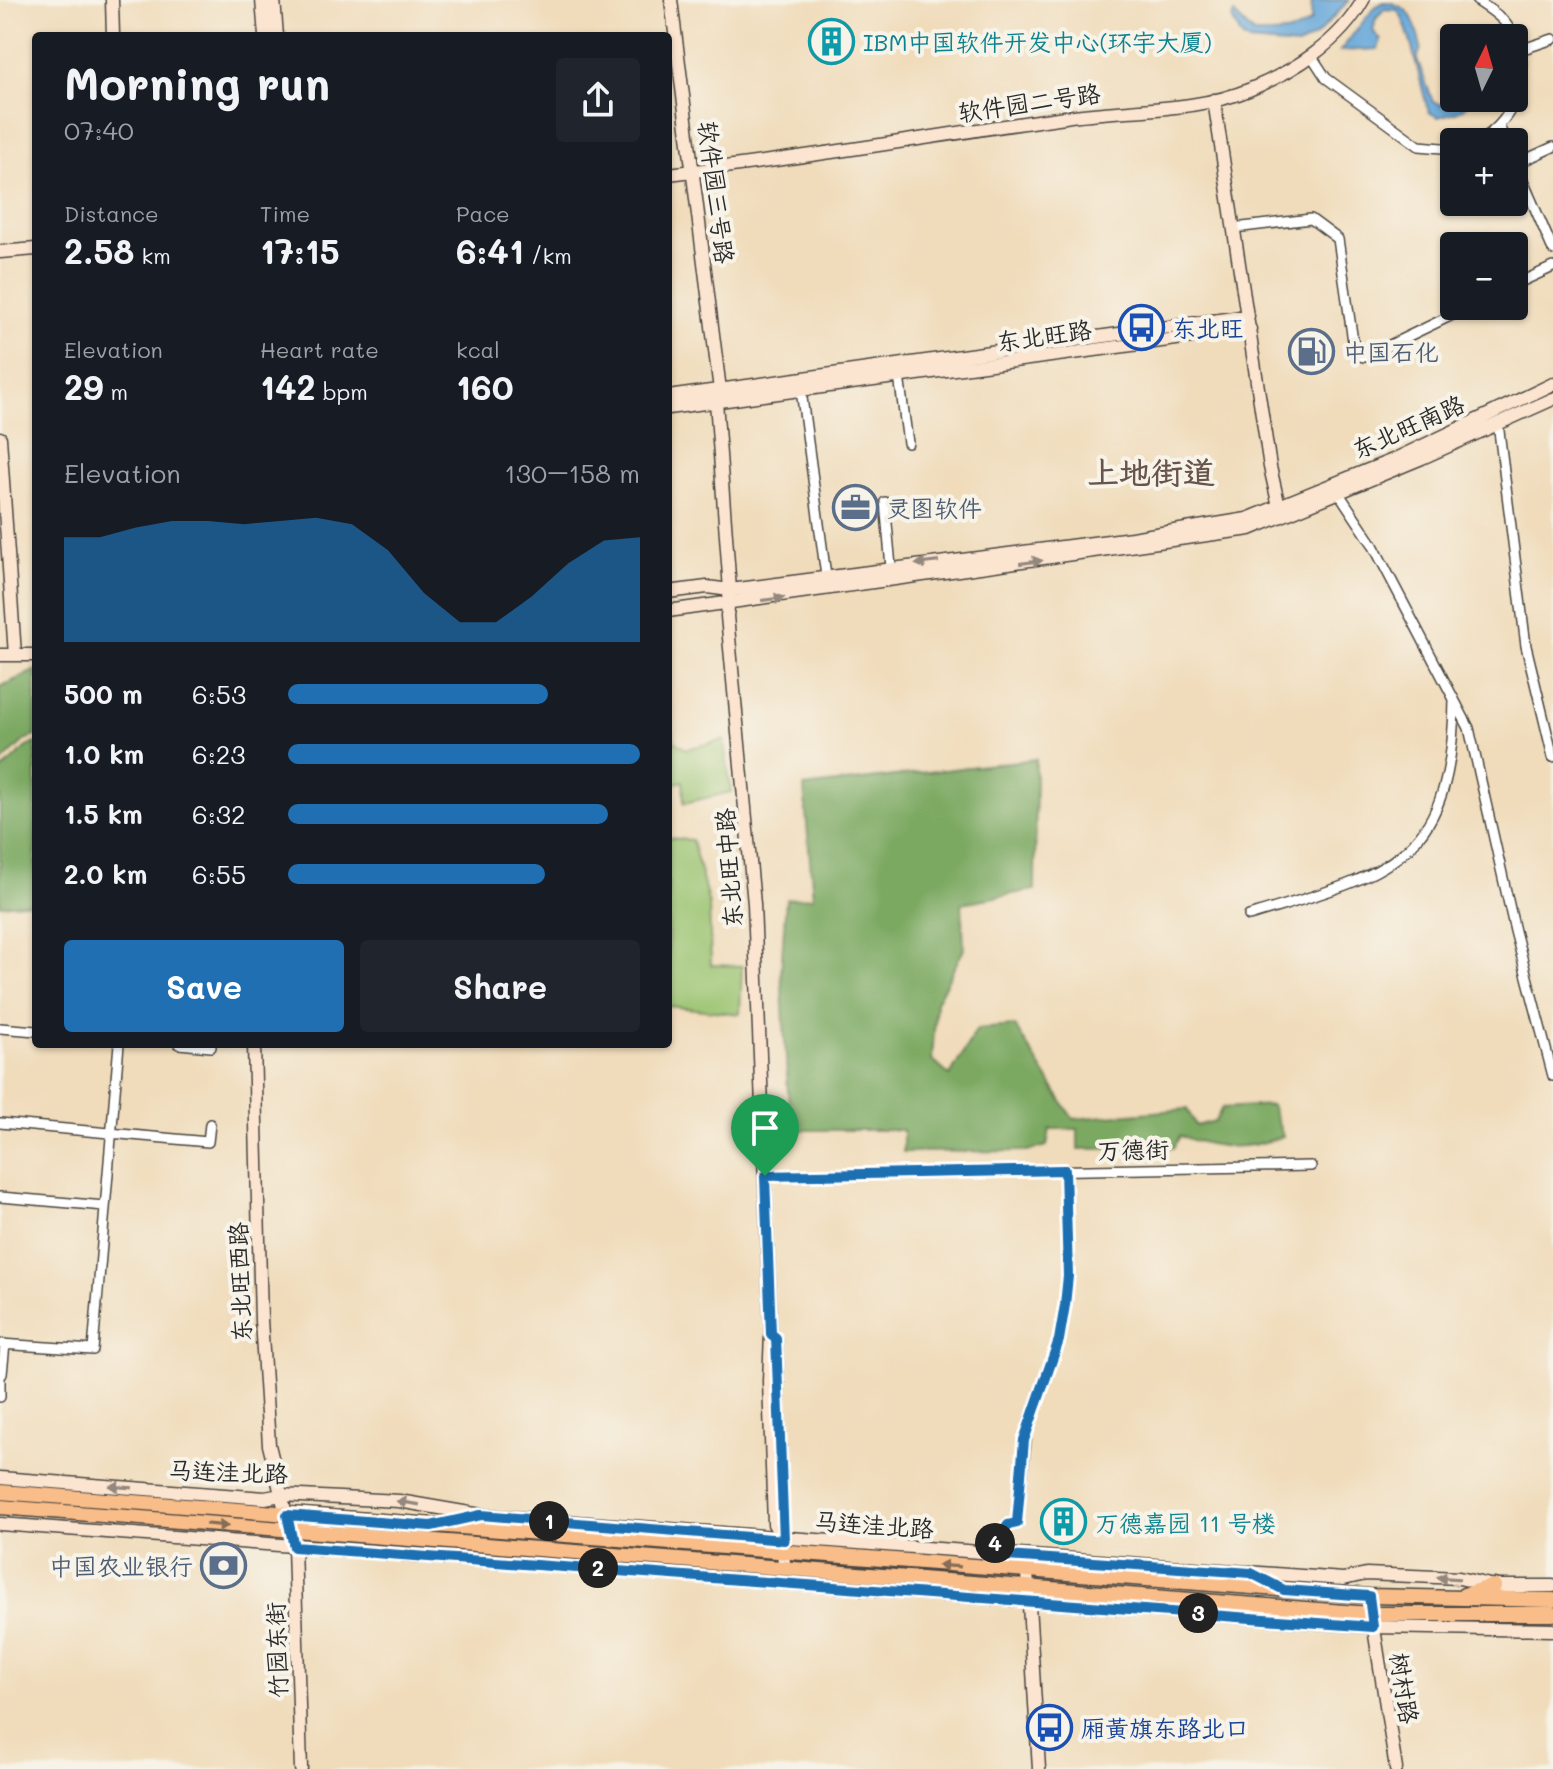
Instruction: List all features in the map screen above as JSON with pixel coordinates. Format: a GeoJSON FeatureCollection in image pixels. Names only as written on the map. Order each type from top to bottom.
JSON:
{"type":"FeatureCollection","features":[{"type":"Feature","properties":{"kind":"main road","name":"马连洼北路"},"geometry":{"type":"LineString","coordinates":[[0,1492],[784,1554],[1027,1586],[1284,1590],[1448,1600],[1553,1600]]}},
{"type":"Feature","properties":{"kind":"main road","name":"马连洼北路"},"geometry":{"type":"LineString","coordinates":[[0,1507],[291,1530],[784,1554],[840,1572],[1027,1586],[1372,1620],[1553,1614]]}},
{"type":"Feature","properties":{"kind":"main road"},"geometry":{"type":"LineString","coordinates":[[1251,1573],[1284,1590]]}},
{"type":"Feature","properties":{"kind":"main road"},"geometry":{"type":"LineString","coordinates":[[1448,1600],[1494,1586]]}},
{"type":"Feature","properties":{"kind":"street"},"geometry":{"type":"LineString","coordinates":[[112,0],[113,32]]}},
{"type":"Feature","properties":{"kind":"street"},"geometry":{"type":"LineString","coordinates":[[262,0],[265,32]]}},
{"type":"Feature","properties":{"kind":"street"},"geometry":{"type":"LineString","coordinates":[[274,0],[277,32]]}},
{"type":"Feature","properties":{"kind":"street","name":"软件园三号路"},"geometry":{"type":"LineString","coordinates":[[671,0],[718,396]]}},
{"type":"Feature","properties":{"kind":"street","name":"软件园二号路"},"geometry":{"type":"LineString","coordinates":[[672,174],[856,151],[1067,116],[1214,100],[1250,90],[1311,55],[1334,37],[1363,0]]}},
{"type":"Feature","properties":{"kind":"street"},"geometry":{"type":"LineString","coordinates":[[1476,0],[1506,24]]}},
{"type":"Feature","properties":{"kind":"street"},"geometry":{"type":"LineString","coordinates":[[1528,47],[1553,39]]}},
{"type":"Feature","properties":{"kind":"street"},"geometry":{"type":"LineString","coordinates":[[1311,55],[1326,78],[1419,146],[1440,148]]}},
{"type":"Feature","properties":{"kind":"street"},"geometry":{"type":"LineString","coordinates":[[1214,100],[1280,510]]}},
{"type":"Feature","properties":{"kind":"street"},"geometry":{"type":"LineString","coordinates":[[1500,128],[1508,112]]}},
{"type":"Feature","properties":{"kind":"street"},"geometry":{"type":"LineString","coordinates":[[1528,157],[1553,147]]}},
{"type":"Feature","properties":{"kind":"street"},"geometry":{"type":"LineString","coordinates":[[1528,192],[1553,250]]}},
{"type":"Feature","properties":{"kind":"street"},"geometry":{"type":"LineString","coordinates":[[1234,228],[1311,219],[1338,239],[1355,355],[1365,357],[1442,320]]}},
{"type":"Feature","properties":{"kind":"street"},"geometry":{"type":"LineString","coordinates":[[0,252],[32,249]]}},
{"type":"Feature","properties":{"kind":"street"},"geometry":{"type":"LineString","coordinates":[[1528,279],[1553,267]]}},
{"type":"Feature","properties":{"kind":"street","name":"东北旺路"},"geometry":{"type":"LineString","coordinates":[[672,407],[718,396],[1249,323]]}},
{"type":"Feature","properties":{"kind":"street","name":"东北旺路"},"geometry":{"type":"LineString","coordinates":[[672,397],[801,390],[1249,323]]}},
{"type":"Feature","properties":{"kind":"street"},"geometry":{"type":"LineString","coordinates":[[899,376],[908,443]]}},
{"type":"Feature","properties":{"kind":"street","name":"东北旺南路"},"geometry":{"type":"LineString","coordinates":[[1280,510],[1553,384]]}},
{"type":"Feature","properties":{"kind":"street"},"geometry":{"type":"LineString","coordinates":[[801,390],[826,576]]}},
{"type":"Feature","properties":{"kind":"street","name":"东北旺中路"},"geometry":{"type":"LineString","coordinates":[[718,396],[730,590],[728,605],[754,904],[771,1334],[776,1338],[779,1381],[784,1554]]}},
{"type":"Feature","properties":{"kind":"street","name":"东北旺南路"},"geometry":{"type":"LineString","coordinates":[[1280,510],[1338,492],[1553,399]]}},
{"type":"Feature","properties":{"kind":"street"},"geometry":{"type":"LineString","coordinates":[[1498,423],[1526,646],[1553,757]]}},
{"type":"Feature","properties":{"kind":"street"},"geometry":{"type":"LineString","coordinates":[[0,438],[15,655]]}},
{"type":"Feature","properties":{"kind":"street"},"geometry":{"type":"LineString","coordinates":[[1338,492],[1372,543],[1469,728],[1515,931],[1553,1076]]}},
{"type":"Feature","properties":{"kind":"street"},"geometry":{"type":"LineString","coordinates":[[885,502],[891,567]]}},
{"type":"Feature","properties":{"kind":"street"},"geometry":{"type":"LineString","coordinates":[[672,591],[707,587],[730,590],[1132,538],[1247,519],[1280,510]]}},
{"type":"Feature","properties":{"kind":"street"},"geometry":{"type":"LineString","coordinates":[[672,611],[1219,536],[1250,529],[1280,510]]}},
{"type":"Feature","properties":{"kind":"street"},"geometry":{"type":"LineString","coordinates":[[0,655],[32,655]]}},
{"type":"Feature","properties":{"kind":"street"},"geometry":{"type":"LineString","coordinates":[[1249,916],[1358,882],[1388,867],[1416,841],[1437,810],[1450,773],[1454,696]]}},
{"type":"Feature","properties":{"kind":"street"},"geometry":{"type":"LineString","coordinates":[[0,1028],[32,1031]]}},
{"type":"Feature","properties":{"kind":"street"},"geometry":{"type":"LineString","coordinates":[[0,1397],[2,1344],[93,1350],[119,1048]]}},
{"type":"Feature","properties":{"kind":"street","name":"东北旺西路"},"geometry":{"type":"LineString","coordinates":[[254,1048],[261,1320],[269,1445],[291,1530]]}},
{"type":"Feature","properties":{"kind":"street"},"geometry":{"type":"LineString","coordinates":[[0,1123],[208,1142],[210,1124]]}},
{"type":"Feature","properties":{"kind":"street","name":"万德街"},"geometry":{"type":"LineString","coordinates":[[765,1176],[1311,1166]]}},
{"type":"Feature","properties":{"kind":"street"},"geometry":{"type":"LineString","coordinates":[[1039,1769],[1027,1586],[986,1554],[1008,1525],[1017,1523],[1028,1424],[1059,1340],[1068,1276],[1065,1170]]}},
{"type":"Feature","properties":{"kind":"street"},"geometry":{"type":"LineString","coordinates":[[0,1197],[105,1206]]}},
{"type":"Feature","properties":{"kind":"street","name":"马连洼北路"},"geometry":{"type":"LineString","coordinates":[[0,1478],[265,1498],[281,1495],[399,1501],[481,1515],[784,1554],[986,1554],[1343,1579],[1366,1574],[1459,1578],[1494,1586],[1553,1586]]}},
{"type":"Feature","properties":{"kind":"street"},"geometry":{"type":"LineString","coordinates":[[184,1492],[225,1510]]}},
{"type":"Feature","properties":{"kind":"street"},"geometry":{"type":"LineString","coordinates":[[431,1526],[481,1515]]}},
{"type":"Feature","properties":{"kind":"street","name":"马连洼北路"},"geometry":{"type":"LineString","coordinates":[[0,1524],[886,1589],[1027,1586]]}},
{"type":"Feature","properties":{"kind":"street","name":"竹园东街"},"geometry":{"type":"LineString","coordinates":[[291,1530],[301,1769]]}},
{"type":"Feature","properties":{"kind":"street"},"geometry":{"type":"LineString","coordinates":[[840,1572],[886,1589]]}},
{"type":"Feature","properties":{"kind":"street","name":"树村路"},"geometry":{"type":"LineString","coordinates":[[1366,1574],[1396,1769]]}},
{"type":"Feature","properties":{"kind":"street","name":"马连洼北路"},"geometry":{"type":"LineString","coordinates":[[1372,1620],[1553,1630]]}},
{"type":"Feature","properties":{"kind":"green space"},"geometry":{"type":"Polygon","coordinates":[[[32,672],[32,737],[25,740],[0,764],[0,687],[32,672]]]}},
{"type":"Feature","properties":{"kind":"green space"},"geometry":{"type":"Polygon","coordinates":[[[672,732],[674,741],[686,749],[724,740],[731,792],[684,803],[683,781],[672,784],[672,732]]]}},
{"type":"Feature","properties":{"kind":"green space"},"geometry":{"type":"Polygon","coordinates":[[[32,745],[32,902],[0,905],[0,772],[32,745]]]}},
{"type":"Feature","properties":{"kind":"green space"},"geometry":{"type":"Polygon","coordinates":[[[1036,759],[1035,890],[962,903],[964,949],[936,1002],[932,1060],[950,1076],[977,1029],[1015,1026],[1073,1119],[1187,1109],[1196,1126],[1215,1121],[1222,1108],[1271,1105],[1283,1136],[1244,1146],[1207,1144],[1180,1136],[1173,1148],[1078,1149],[1078,1129],[1050,1129],[1047,1146],[1028,1151],[903,1152],[903,1130],[790,1130],[781,971],[786,899],[813,897],[804,787],[1036,759]]]}},
{"type":"Feature","properties":{"kind":"green space"},"geometry":{"type":"Polygon","coordinates":[[[672,838],[692,840],[709,905],[711,965],[742,966],[740,1014],[672,1006],[672,838]]]}},
{"type":"Feature","properties":{"kind":"water"},"geometry":{"type":"Polygon","coordinates":[[[1312,0],[1349,0],[1316,36],[1298,46],[1249,42],[1242,37],[1232,19],[1234,14],[1254,34],[1291,32],[1311,21],[1312,0]]]}},
{"type":"Feature","properties":{"kind":"water"},"geometry":{"type":"Polygon","coordinates":[[[1384,2],[1394,4],[1411,16],[1421,48],[1417,59],[1433,102],[1440,104],[1440,112],[1455,112],[1438,117],[1429,112],[1410,41],[1397,10],[1384,9],[1376,19],[1373,31],[1381,40],[1378,49],[1340,51],[1375,7],[1384,2]]]}},
{"type":"Feature","properties":{"kind":"place","name":"IBM中国软件开发中心(环宇大厦)"},"geometry":{"type":"Point","coordinates":[832,41]}},
{"type":"Feature","properties":{"kind":"place","name":"东北旺"},"geometry":{"type":"Point","coordinates":[1141,327]}},
{"type":"Feature","properties":{"kind":"place","name":"中国石化"},"geometry":{"type":"Point","coordinates":[1312,351]}},
{"type":"Feature","properties":{"kind":"place","name":"灵图软件"},"geometry":{"type":"Point","coordinates":[855,507]}},
{"type":"Feature","properties":{"kind":"place","name":"万德嘉园 11 号楼"},"geometry":{"type":"Point","coordinates":[1064,1522]}},
{"type":"Feature","properties":{"kind":"place","name":"中国农业银行"},"geometry":{"type":"Point","coordinates":[224,1565]}},
{"type":"Feature","properties":{"kind":"place","name":"厢黄旗东路北口"},"geometry":{"type":"Point","coordinates":[1050,1727]}},
{"type":"Feature","properties":{"kind":"district","name":"上地街道"},"geometry":{"type":"Point","coordinates":[1151,471]}},
{"type":"Feature","properties":{"kind":"route"},"geometry":{"type":"LineString","coordinates":[[1065,1170],[1068,1276],[1059,1340],[1024,1440],[1017,1523],[1008,1525],[993,1545],[992,1555],[1251,1573],[1284,1590],[1369,1596],[1373,1627],[294,1547],[287,1515],[431,1526],[481,1515],[784,1540],[779,1381],[776,1338],[771,1334],[765,1176],[1065,1170]]}}]}
